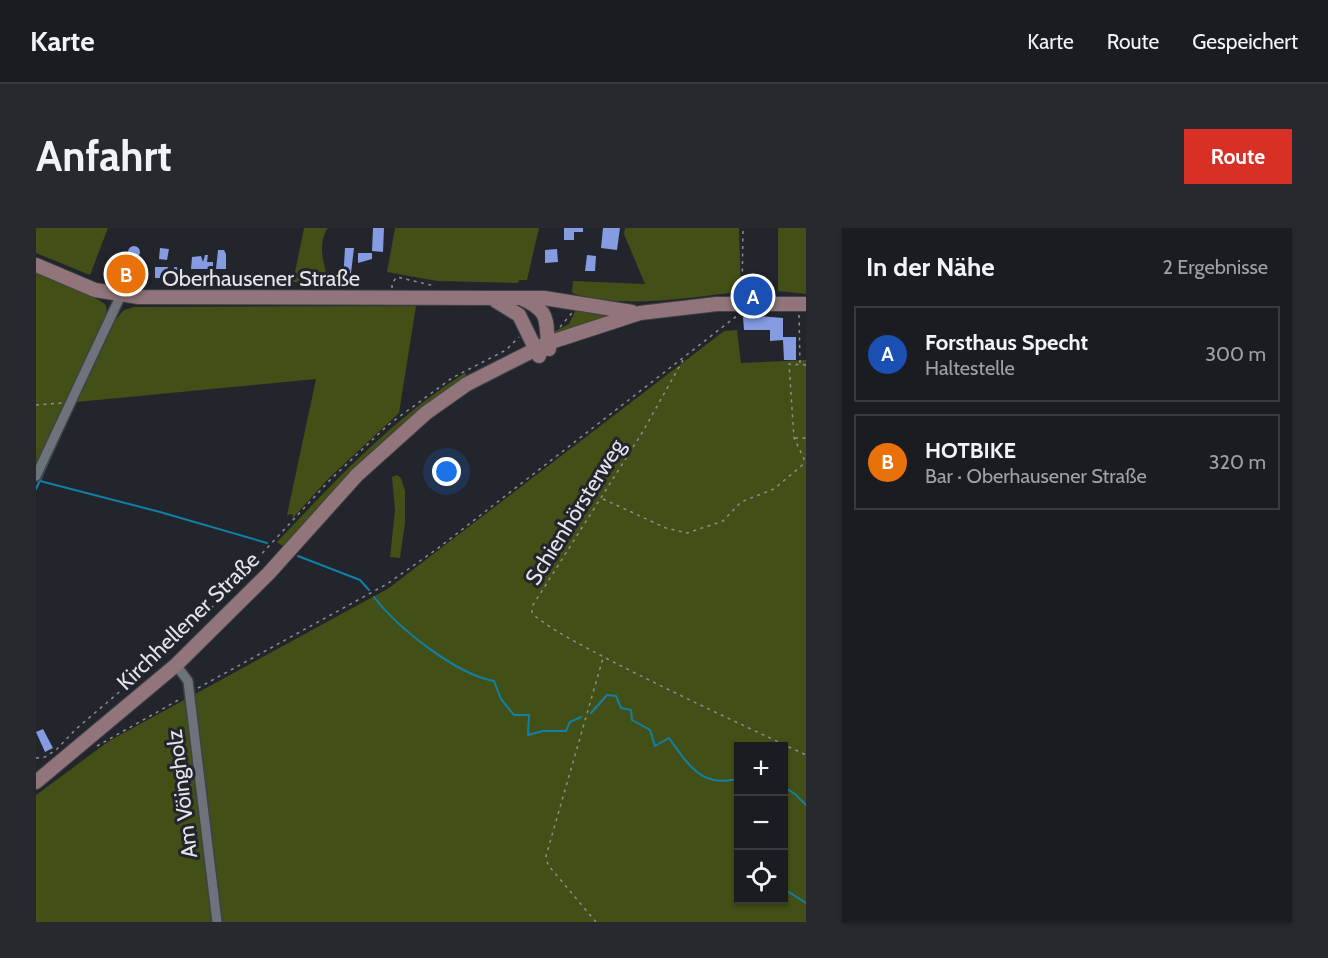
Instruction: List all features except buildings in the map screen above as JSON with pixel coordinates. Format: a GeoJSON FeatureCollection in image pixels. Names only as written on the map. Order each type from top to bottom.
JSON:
{"type":"FeatureCollection","features":[{"type":"Feature","properties":{"kind":"main road","name":"Oberhausener Straße"},"geometry":{"type":"LineString","coordinates":[[36,265],[95,290],[166,299],[493,299],[521,297],[558,299],[607,310],[640,313],[717,304],[802,308]]}},
{"type":"Feature","properties":{"kind":"main road"},"geometry":{"type":"LineString","coordinates":[[521,297],[543,312],[547,320],[543,350]]}},
{"type":"Feature","properties":{"kind":"main road"},"geometry":{"type":"LineString","coordinates":[[493,299],[519,315],[543,350]]}},
{"type":"Feature","properties":{"kind":"main road","name":"Oberhausener Straße"},"geometry":{"type":"LineString","coordinates":[[543,350],[643,320],[743,305]]}},
{"type":"Feature","properties":{"kind":"main road","name":"Oberhausener Straße"},"geometry":{"type":"LineString","coordinates":[[543,350],[640,313]]}},
{"type":"Feature","properties":{"kind":"main road","name":"Kirchhellener Straße"},"geometry":{"type":"LineString","coordinates":[[36,782],[88,746],[176,665],[213,630],[317,520],[393,450],[449,404],[543,350]]}},
{"type":"Feature","properties":{"kind":"main road","name":"Kirchhellener Straße"},"geometry":{"type":"LineString","coordinates":[[36,774],[88,746]]}},
{"type":"Feature","properties":{"kind":"street"},"geometry":{"type":"LineString","coordinates":[[36,476],[121,295]]}},
{"type":"Feature","properties":{"kind":"street","name":"Am Vöingholz"},"geometry":{"type":"LineString","coordinates":[[176,665],[188,681],[217,922]]}},
{"type":"Feature","properties":{"kind":"path"},"geometry":{"type":"LineString","coordinates":[[743,228],[743,305]]}},
{"type":"Feature","properties":{"kind":"path"},"geometry":{"type":"LineString","coordinates":[[392,289],[394,280],[401,277],[439,288]]}},
{"type":"Feature","properties":{"kind":"path","name":"Schienhörsterweg"},"geometry":{"type":"LineString","coordinates":[[743,305],[685,357],[602,499],[533,605],[532,612],[540,622],[603,657],[806,755]]}},
{"type":"Feature","properties":{"kind":"path"},"geometry":{"type":"LineString","coordinates":[[800,365],[802,308]]}},
{"type":"Feature","properties":{"kind":"path"},"geometry":{"type":"LineString","coordinates":[[88,746],[190,694],[387,584],[437,549],[685,357]]}},
{"type":"Feature","properties":{"kind":"path"},"geometry":{"type":"LineString","coordinates":[[602,499],[666,528],[687,533],[723,521],[741,502],[774,489],[806,463],[794,438],[789,364],[806,365]]}},
{"type":"Feature","properties":{"kind":"path"},"geometry":{"type":"LineString","coordinates":[[36,405],[70,402]]}},
{"type":"Feature","properties":{"kind":"path"},"geometry":{"type":"LineString","coordinates":[[794,438],[806,438]]}},
{"type":"Feature","properties":{"kind":"path"},"geometry":{"type":"LineString","coordinates":[[596,922],[548,865],[546,856],[603,657]]}},
{"type":"Feature","properties":{"kind":"green space"},"geometry":{"type":"Polygon","coordinates":[[[36,228],[108,228],[90,275],[36,253],[36,228]]]}},
{"type":"Feature","properties":{"kind":"green space"},"geometry":{"type":"Polygon","coordinates":[[[304,228],[328,228],[324,235],[322,249],[330,286],[293,282],[304,228]]]}},
{"type":"Feature","properties":{"kind":"green space"},"geometry":{"type":"Polygon","coordinates":[[[395,228],[539,228],[527,280],[519,280],[518,283],[437,281],[387,272],[395,228]]]}},
{"type":"Feature","properties":{"kind":"green space"},"geometry":{"type":"Polygon","coordinates":[[[625,228],[739,228],[741,292],[656,301],[613,301],[572,293],[573,281],[645,284],[624,234],[625,228]]]}},
{"type":"Feature","properties":{"kind":"green space"},"geometry":{"type":"Polygon","coordinates":[[[778,228],[806,228],[806,294],[778,291],[778,228]]]}},
{"type":"Feature","properties":{"kind":"green space"},"geometry":{"type":"Polygon","coordinates":[[[36,271],[99,300],[106,305],[107,315],[36,463],[36,271]]]}},
{"type":"Feature","properties":{"kind":"green space"},"geometry":{"type":"Polygon","coordinates":[[[416,306],[399,413],[328,479],[292,519],[293,514],[287,515],[316,379],[77,402],[116,319],[124,310],[134,307],[416,306]]]}},
{"type":"Feature","properties":{"kind":"green space"},"geometry":{"type":"Polygon","coordinates":[[[577,307],[615,315],[554,336],[553,332],[569,324],[577,307]]]}},
{"type":"Feature","properties":{"kind":"green space"},"geometry":{"type":"Polygon","coordinates":[[[737,330],[741,363],[806,360],[806,922],[36,922],[36,795],[109,741],[389,588],[724,331],[737,330]]]}},
{"type":"Feature","properties":{"kind":"green space"},"geometry":{"type":"Polygon","coordinates":[[[465,373],[468,378],[284,547],[277,542],[343,473],[389,430],[438,391],[465,373]]]}},
{"type":"Feature","properties":{"kind":"green space"},"geometry":{"type":"Polygon","coordinates":[[[397,475],[401,478],[405,491],[405,523],[400,558],[390,557],[395,510],[392,477],[397,475]]]}},
{"type":"Feature","properties":{"kind":"waterway"},"geometry":{"type":"LineString","coordinates":[[36,489],[73,407]]}},
{"type":"Feature","properties":{"kind":"waterway"},"geometry":{"type":"LineString","coordinates":[[40,481],[267,543]]}},
{"type":"Feature","properties":{"kind":"waterway"},"geometry":{"type":"LineString","coordinates":[[298,556],[360,580],[369,590]]}},
{"type":"Feature","properties":{"kind":"waterway"},"geometry":{"type":"LineString","coordinates":[[374,597],[397,622],[428,648],[462,669],[494,681],[501,699],[514,715],[529,715],[528,735],[543,731],[566,731],[570,722],[581,717]]}},
{"type":"Feature","properties":{"kind":"waterway"},"geometry":{"type":"LineString","coordinates":[[591,713],[607,695],[616,696],[621,708],[631,710],[632,720],[650,730],[655,746],[669,738],[688,764],[700,774],[717,781],[734,780]]}},
{"type":"Feature","properties":{"kind":"waterway"},"geometry":{"type":"LineString","coordinates":[[788,790],[806,805]]}},
{"type":"Feature","properties":{"kind":"waterway"},"geometry":{"type":"LineString","coordinates":[[788,892],[806,903]]}},
{"type":"Feature","properties":{"kind":"place","name":"HOTBIKE"},"geometry":{"type":"Point","coordinates":[126,274]}},
{"type":"Feature","properties":{"kind":"place","name":"Forsthaus Specht"},"geometry":{"type":"Point","coordinates":[753,296]}}]}
